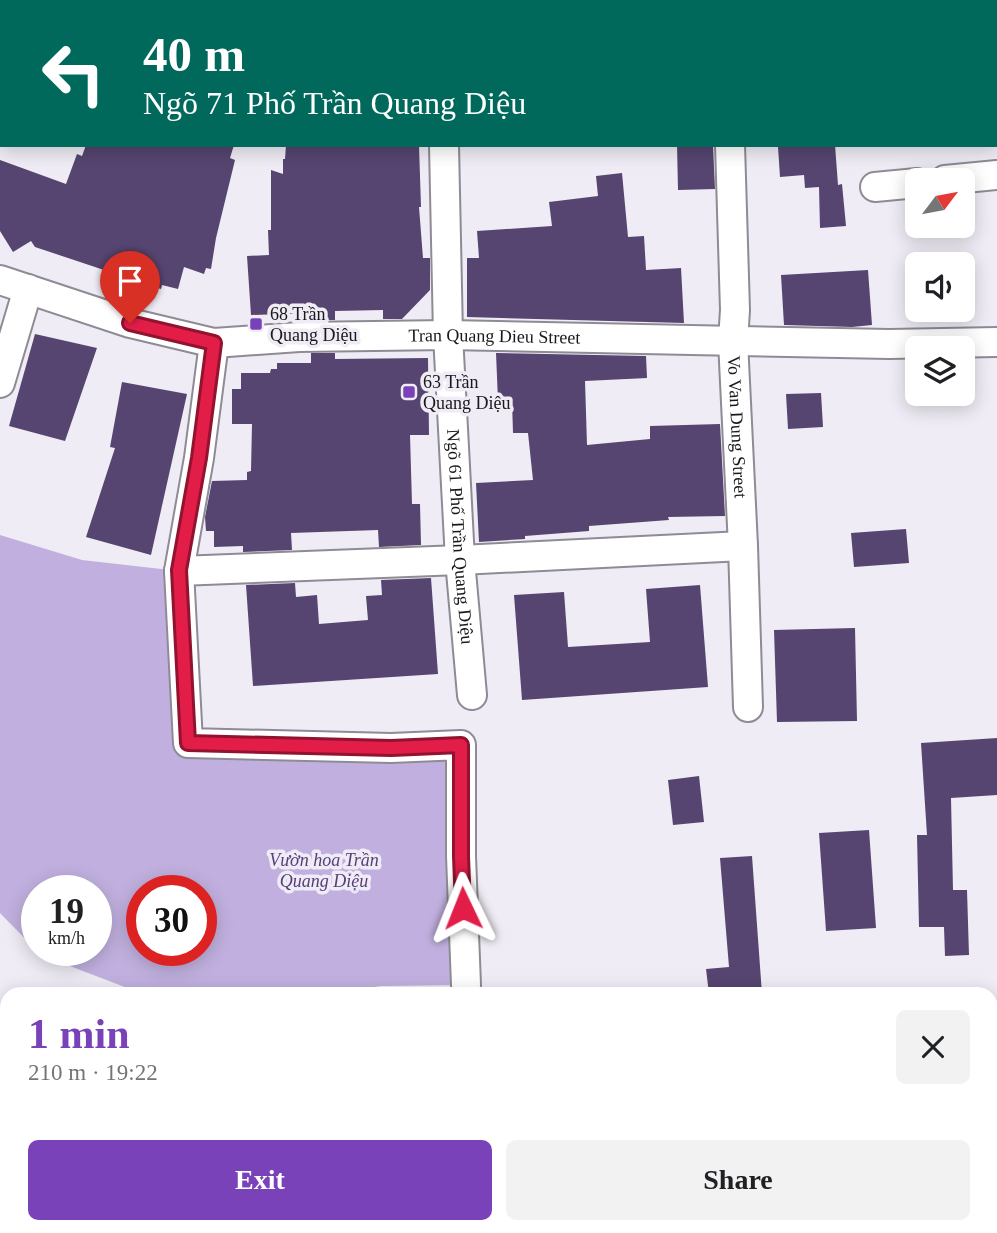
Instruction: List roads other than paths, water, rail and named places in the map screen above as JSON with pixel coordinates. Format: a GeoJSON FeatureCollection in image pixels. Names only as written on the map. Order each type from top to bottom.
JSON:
{"type":"FeatureCollection","features":[{"type":"Feature","properties":{"kind":"street","name":"Ngõ 61 Phố Trần Quang Diệu"},"geometry":{"type":"LineString","coordinates":[[444,147],[448,335],[460,561],[472,695]]}},
{"type":"Feature","properties":{"kind":"street","name":"Vo Van Dung Street"},"geometry":{"type":"LineString","coordinates":[[730,147],[735,310],[733,341],[748,707]]}},
{"type":"Feature","properties":{"kind":"street"},"geometry":{"type":"LineString","coordinates":[[975,177],[997,175]]}},
{"type":"Feature","properties":{"kind":"street"},"geometry":{"type":"LineString","coordinates":[[876,187],[905,184]]}},
{"type":"Feature","properties":{"kind":"street","name":"Tran Quang Dieu Street"},"geometry":{"type":"LineString","coordinates":[[0,280],[130,323],[214,343],[299,337],[448,335],[888,344],[997,342]]}},
{"type":"Feature","properties":{"kind":"street"},"geometry":{"type":"LineString","coordinates":[[0,383],[27,289]]}},
{"type":"Feature","properties":{"kind":"street"},"geometry":{"type":"LineString","coordinates":[[214,343],[199,458],[179,570],[188,743],[391,748],[461,745],[461,856],[466,985]]}},
{"type":"Feature","properties":{"kind":"street"},"geometry":{"type":"LineString","coordinates":[[179,570],[460,561],[743,547]]}},
{"type":"Feature","properties":{"kind":"place","name":"68 Trần Quang Diệu"},"geometry":{"type":"Point","coordinates":[256,324]}},
{"type":"Feature","properties":{"kind":"place","name":"63 Trần Quang Diệu"},"geometry":{"type":"Point","coordinates":[409,392]}},
{"type":"Feature","properties":{"kind":"park label","name":"Vườn hoa Trần Quang Diệu"},"geometry":{"type":"Point","coordinates":[324,870]}}]}
